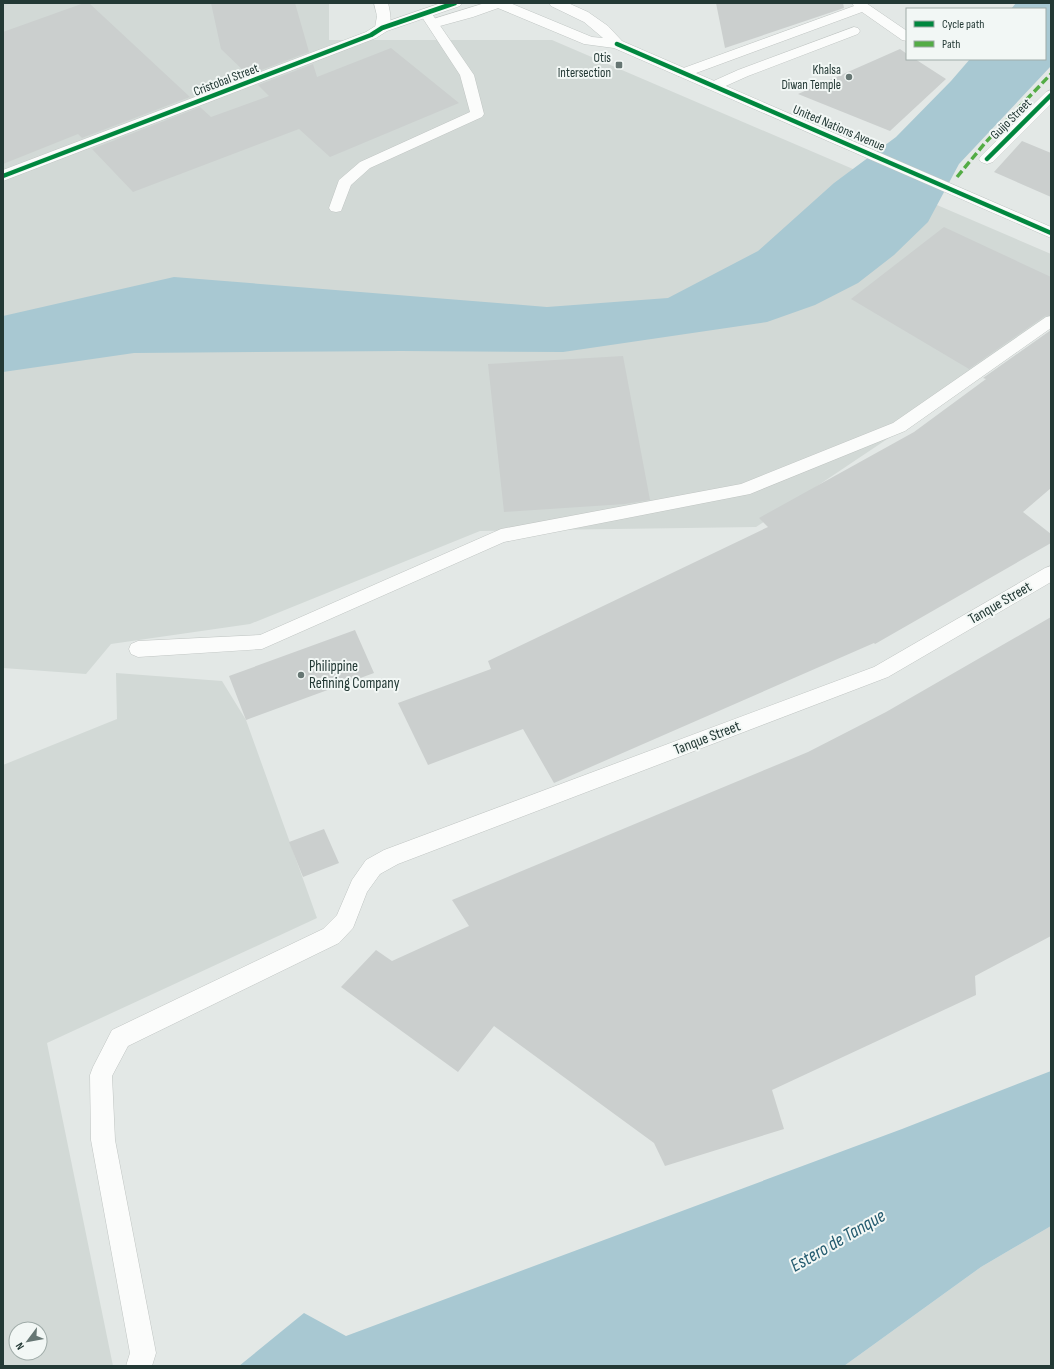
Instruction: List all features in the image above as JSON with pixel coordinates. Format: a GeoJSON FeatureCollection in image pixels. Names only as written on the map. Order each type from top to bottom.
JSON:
{"type":"FeatureCollection","features":[{"type":"Feature","properties":{"kind":"main road"},"geometry":{"type":"LineString","coordinates":[[376,32],[384,16],[381,3]]}},
{"type":"Feature","properties":{"kind":"main road","name":"Cristobal Street"},"geometry":{"type":"LineString","coordinates":[[430,19],[455,3]]}},
{"type":"Feature","properties":{"kind":"main road","name":"Cristobal Street"},"geometry":{"type":"LineString","coordinates":[[3,176],[376,32],[430,19],[468,14],[499,3]]}},
{"type":"Feature","properties":{"kind":"main road","name":"United Nations Avenue"},"geometry":{"type":"LineString","coordinates":[[499,3],[589,41],[617,44],[1051,233]]}},
{"type":"Feature","properties":{"kind":"main road","name":"United Nations Avenue"},"geometry":{"type":"LineString","coordinates":[[556,3],[590,18],[617,44]]}},
{"type":"Feature","properties":{"kind":"main road"},"geometry":{"type":"LineString","coordinates":[[585,3],[590,18]]}},
{"type":"Feature","properties":{"kind":"main road","name":"Guijo Street"},"geometry":{"type":"LineString","coordinates":[[987,159],[1049,99]]}},
{"type":"Feature","properties":{"kind":"lane"},"geometry":{"type":"LineString","coordinates":[[683,73],[860,5],[906,36]]}},
{"type":"Feature","properties":{"kind":"lane"},"geometry":{"type":"LineString","coordinates":[[336,208],[344,183],[365,166],[477,114],[467,76],[430,19]]}},
{"type":"Feature","properties":{"kind":"lane"},"geometry":{"type":"LineString","coordinates":[[714,86],[743,73],[854,32]]}},
{"type":"Feature","properties":{"kind":"lane"},"geometry":{"type":"LineString","coordinates":[[138,649],[262,642],[501,536],[744,490],[899,427],[1051,321]]}},
{"type":"Feature","properties":{"kind":"lane","name":"Tanque Street"},"geometry":{"type":"LineString","coordinates":[[139,1366],[143,1353],[104,1140],[101,1075],[120,1038],[331,936],[345,921],[358,887],[373,867],[391,857],[881,672],[1051,573]]}},
{"type":"Feature","properties":{"kind":"shaded area"},"geometry":{"type":"Polygon","coordinates":[[[3,3],[329,3],[329,40],[552,40],[1051,254],[1051,326],[1008,358],[756,527],[480,531],[250,624],[111,644],[86,674],[3,668],[3,3]]]}},
{"type":"Feature","properties":{"kind":"shaded area"},"geometry":{"type":"Polygon","coordinates":[[[116,673],[222,681],[246,720],[317,918],[47,1043],[113,1366],[3,1366],[3,765],[117,719],[116,673]]]}},
{"type":"Feature","properties":{"kind":"shaded area"},"geometry":{"type":"Polygon","coordinates":[[[1051,1226],[1051,1366],[844,1366],[981,1267],[1051,1226]]]}},
{"type":"Feature","properties":{"kind":"water"},"geometry":{"type":"Polygon","coordinates":[[[1016,3],[1051,3],[1051,66],[959,164],[928,222],[894,255],[858,283],[815,305],[767,322],[563,352],[401,351],[134,353],[3,372],[3,316],[174,277],[547,307],[668,298],[758,251],[834,183],[896,137],[951,81],[969,60],[1046,60],[1046,8],[1012,8],[1016,3]]]}},
{"type":"Feature","properties":{"kind":"water","name":"Estero de Tanque"},"geometry":{"type":"Polygon","coordinates":[[[1051,1071],[1051,1226],[981,1267],[844,1366],[239,1366],[304,1313],[346,1336],[902,1129],[1051,1071]]]}},
{"type":"Feature","properties":{"kind":"building"},"geometry":{"type":"Polygon","coordinates":[[[84,3],[89,3],[190,97],[82,138],[78,134],[3,164],[3,32],[84,3]]]}},
{"type":"Feature","properties":{"kind":"building"},"geometry":{"type":"Polygon","coordinates":[[[211,3],[295,3],[309,52],[248,75],[221,49],[211,3]]]}},
{"type":"Feature","properties":{"kind":"building"},"geometry":{"type":"Polygon","coordinates":[[[716,3],[843,3],[844,8],[725,48],[716,3]]]}},
{"type":"Feature","properties":{"kind":"building"},"geometry":{"type":"Polygon","coordinates":[[[391,48],[459,103],[330,157],[299,129],[133,192],[92,149],[200,107],[211,117],[269,96],[258,85],[313,64],[317,77],[391,48]]]}},
{"type":"Feature","properties":{"kind":"building"},"geometry":{"type":"Polygon","coordinates":[[[900,49],[906,53],[906,60],[917,60],[946,79],[890,131],[798,94],[900,49]]]}},
{"type":"Feature","properties":{"kind":"building"},"geometry":{"type":"Polygon","coordinates":[[[1022,141],[1051,153],[1051,197],[994,172],[1022,141]]]}},
{"type":"Feature","properties":{"kind":"building"},"geometry":{"type":"Polygon","coordinates":[[[944,227],[1051,277],[1051,315],[1045,316],[969,369],[851,299],[944,227]]]}},
{"type":"Feature","properties":{"kind":"building"},"geometry":{"type":"Polygon","coordinates":[[[1051,330],[1051,488],[1023,512],[1051,534],[1051,543],[875,644],[874,643],[554,783],[523,729],[428,765],[398,703],[491,669],[488,661],[768,527],[759,518],[914,432],[986,379],[983,378],[1051,330]]]}},
{"type":"Feature","properties":{"kind":"building"},"geometry":{"type":"Polygon","coordinates":[[[623,356],[650,500],[625,504],[504,512],[488,364],[623,356]]]}},
{"type":"Feature","properties":{"kind":"building"},"geometry":{"type":"Polygon","coordinates":[[[1051,617],[1051,936],[975,976],[976,995],[772,1090],[784,1129],[665,1166],[654,1143],[494,1026],[458,1072],[341,987],[376,950],[392,961],[469,926],[452,900],[808,752],[886,712],[1051,617]]]}},
{"type":"Feature","properties":{"kind":"building","name":"Philippine Refining Company"},"geometry":{"type":"Polygon","coordinates":[[[355,630],[374,673],[246,720],[229,676],[355,630]]]}},
{"type":"Feature","properties":{"kind":"building"},"geometry":{"type":"Polygon","coordinates":[[[324,829],[339,863],[303,877],[289,842],[324,829]]]}},
{"type":"Feature","properties":{"kind":"marked path"},"geometry":{"type":"LineString","coordinates":[[957,177],[985,143],[1051,74]]}},
{"type":"Feature","properties":{"kind":"cycle path"},"geometry":{"type":"LineString","coordinates":[[3,176],[371,35],[382,28],[455,3]]}},
{"type":"Feature","properties":{"kind":"cycle path"},"geometry":{"type":"LineString","coordinates":[[617,44],[1051,233]]}},
{"type":"Feature","properties":{"kind":"cycle path"},"geometry":{"type":"LineString","coordinates":[[987,159],[1051,95]]}},
{"type":"Feature","properties":{"kind":"place","name":"Otis Intersection"},"geometry":{"type":"Point","coordinates":[619,65]}},
{"type":"Feature","properties":{"kind":"place","name":"Khalsa Diwan Temple"},"geometry":{"type":"Point","coordinates":[849,77]}},
{"type":"Feature","properties":{"kind":"place","name":"Philippine Refining Company"},"geometry":{"type":"Point","coordinates":[301,675]}}]}
